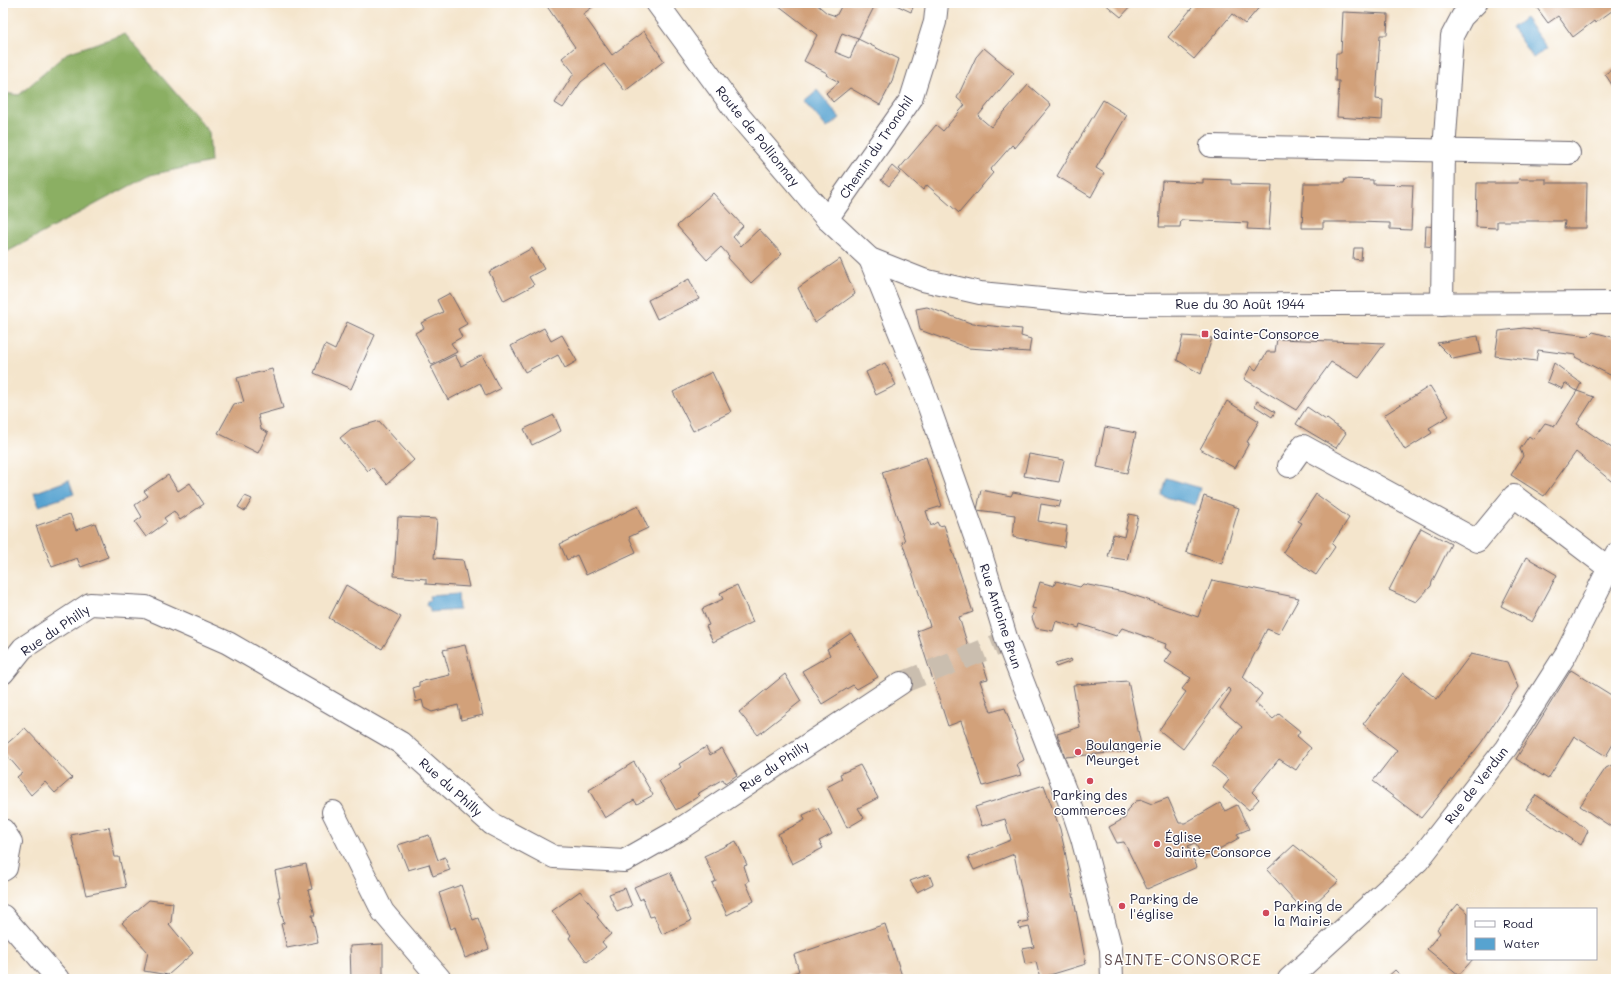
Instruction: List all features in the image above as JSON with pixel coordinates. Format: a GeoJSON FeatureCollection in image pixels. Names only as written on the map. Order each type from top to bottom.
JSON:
{"type":"FeatureCollection","features":[{"type":"Feature","properties":{"kind":"street","name":"Route de Pollionnay"},"geometry":{"type":"LineString","coordinates":[[657,3],[740,117],[827,219],[870,259]]}},
{"type":"Feature","properties":{"kind":"street","name":"Chemin du Tronchil"},"geometry":{"type":"LineString","coordinates":[[827,219],[911,99],[935,22],[937,3]]}},
{"type":"Feature","properties":{"kind":"street"},"geometry":{"type":"LineString","coordinates":[[1442,304],[1444,151],[1452,36],[1462,17],[1476,3]]}},
{"type":"Feature","properties":{"kind":"street"},"geometry":{"type":"LineString","coordinates":[[1210,146],[1569,153]]}},
{"type":"Feature","properties":{"kind":"street","name":"Rue du 30 Août 1944"},"geometry":{"type":"LineString","coordinates":[[870,259],[923,280],[980,293],[1105,305],[1616,304]]}},
{"type":"Feature","properties":{"kind":"street","name":"Rue Antoine Brun"},"geometry":{"type":"LineString","coordinates":[[870,259],[923,390],[980,551],[1007,641],[1073,811],[1082,838],[1111,949],[1112,979]]}},
{"type":"Feature","properties":{"kind":"street"},"geometry":{"type":"LineString","coordinates":[[1289,466],[1303,446],[1477,541],[1514,496],[1613,562]]}},
{"type":"Feature","properties":{"kind":"street","name":"Rue de Verdun"},"geometry":{"type":"LineString","coordinates":[[1293,976],[1418,861],[1506,748],[1566,654],[1613,562]]}},
{"type":"Feature","properties":{"kind":"street","name":"Rue du Philly"},"geometry":{"type":"LineString","coordinates":[[3,673],[23,648],[90,604],[146,607],[228,643],[401,743],[492,824],[554,857],[624,861],[682,828],[901,683]]}},
{"type":"Feature","properties":{"kind":"street"},"geometry":{"type":"LineString","coordinates":[[333,812],[383,912],[440,979]]}},
{"type":"Feature","properties":{"kind":"street"},"geometry":{"type":"LineString","coordinates":[[3,830],[11,842],[6,868],[3,870]]}},
{"type":"Feature","properties":{"kind":"street"},"geometry":{"type":"LineString","coordinates":[[3,916],[58,979]]}},
{"type":"Feature","properties":{"kind":"green space"},"geometry":{"type":"Polygon","coordinates":[[[125,34],[209,132],[211,162],[150,175],[3,254],[3,93],[19,95],[67,53],[125,34]]]}},
{"type":"Feature","properties":{"kind":"water"},"geometry":{"type":"Polygon","coordinates":[[[1525,18],[1547,48],[1533,58],[1512,28],[1525,18]]]}},
{"type":"Feature","properties":{"kind":"water"},"geometry":{"type":"Polygon","coordinates":[[[817,90],[840,118],[827,128],[804,101],[817,90]]]}},
{"type":"Feature","properties":{"kind":"water"},"geometry":{"type":"Polygon","coordinates":[[[1167,478],[1200,488],[1195,505],[1162,496],[1167,478]]]}},
{"type":"Feature","properties":{"kind":"water"},"geometry":{"type":"Polygon","coordinates":[[[69,480],[74,494],[39,506],[34,493],[69,480]]]}},
{"type":"Feature","properties":{"kind":"water"},"geometry":{"type":"Polygon","coordinates":[[[458,594],[459,610],[430,612],[430,608],[426,605],[427,601],[430,600],[429,596],[458,594]]]}},
{"type":"Feature","properties":{"kind":"building"},"geometry":{"type":"Polygon","coordinates":[[[549,3],[598,3],[583,14],[612,55],[644,31],[664,61],[625,91],[604,64],[581,82],[563,108],[555,103],[574,73],[562,58],[575,47],[546,5],[549,3]]]}},
{"type":"Feature","properties":{"kind":"building"},"geometry":{"type":"Polygon","coordinates":[[[779,3],[815,3],[827,13],[836,16],[843,3],[876,3],[858,39],[899,59],[891,84],[880,105],[850,88],[833,102],[826,93],[839,82],[826,75],[827,73],[804,61],[817,35],[778,5],[779,3]],[[842,33],[835,52],[850,58],[858,39],[842,33]]]}},
{"type":"Feature","properties":{"kind":"building"},"geometry":{"type":"Polygon","coordinates":[[[892,3],[915,3],[911,12],[892,3]]]}},
{"type":"Feature","properties":{"kind":"building"},"geometry":{"type":"Polygon","coordinates":[[[1104,3],[1130,3],[1132,5],[1121,17],[1104,3]]]}},
{"type":"Feature","properties":{"kind":"building"},"geometry":{"type":"Polygon","coordinates":[[[1196,3],[1262,4],[1245,24],[1232,14],[1194,59],[1168,37],[1196,3]]]}},
{"type":"Feature","properties":{"kind":"building"},"geometry":{"type":"Polygon","coordinates":[[[1544,3],[1616,3],[1616,8],[1595,23],[1594,21],[1573,37],[1558,16],[1548,23],[1537,8],[1544,3]]]}},
{"type":"Feature","properties":{"kind":"building"},"geometry":{"type":"Polygon","coordinates":[[[1343,12],[1388,14],[1387,35],[1380,35],[1376,99],[1383,100],[1382,120],[1337,117],[1339,81],[1335,81],[1336,53],[1341,53],[1343,12]]]}},
{"type":"Feature","properties":{"kind":"building"},"geometry":{"type":"Polygon","coordinates":[[[984,48],[1014,73],[978,116],[991,127],[1028,85],[1051,105],[1015,148],[1012,145],[990,170],[993,173],[959,213],[927,185],[923,190],[899,169],[936,125],[943,131],[965,105],[957,98],[976,57],[984,48]]]}},
{"type":"Feature","properties":{"kind":"building"},"geometry":{"type":"Polygon","coordinates":[[[1616,67],[1616,91],[1605,74],[1616,67]]]}},
{"type":"Feature","properties":{"kind":"building"},"geometry":{"type":"Polygon","coordinates":[[[1103,100],[1127,115],[1096,168],[1104,173],[1091,197],[1057,176],[1103,100]]]}},
{"type":"Feature","properties":{"kind":"building"},"geometry":{"type":"Polygon","coordinates":[[[892,166],[900,173],[889,186],[881,180],[892,166]]]}},
{"type":"Feature","properties":{"kind":"building"},"geometry":{"type":"Polygon","coordinates":[[[1203,179],[1231,180],[1231,184],[1272,185],[1269,230],[1247,229],[1248,223],[1181,220],[1180,227],[1159,227],[1162,181],[1203,183],[1203,179]]]}},
{"type":"Feature","properties":{"kind":"building"},"geometry":{"type":"Polygon","coordinates":[[[1345,179],[1373,180],[1373,184],[1413,185],[1411,230],[1390,229],[1390,223],[1357,222],[1323,222],[1323,228],[1302,228],[1304,183],[1344,183],[1345,179]]]}},
{"type":"Feature","properties":{"kind":"building"},"geometry":{"type":"Polygon","coordinates":[[[1519,179],[1546,179],[1546,183],[1587,183],[1586,228],[1564,228],[1565,221],[1497,221],[1497,228],[1476,227],[1477,183],[1518,183],[1519,179]]]}},
{"type":"Feature","properties":{"kind":"building"},"geometry":{"type":"Polygon","coordinates":[[[713,193],[743,226],[733,237],[741,246],[759,229],[782,254],[751,283],[728,258],[729,256],[721,247],[707,260],[677,226],[713,193]]]}},
{"type":"Feature","properties":{"kind":"building"},"geometry":{"type":"Polygon","coordinates":[[[1426,226],[1436,227],[1435,247],[1425,246],[1426,226]]]}},
{"type":"Feature","properties":{"kind":"building"},"geometry":{"type":"Polygon","coordinates":[[[532,248],[544,269],[529,277],[534,285],[504,301],[489,272],[532,248]]]}},
{"type":"Feature","properties":{"kind":"building"},"geometry":{"type":"Polygon","coordinates":[[[1354,248],[1362,248],[1361,260],[1353,259],[1354,248]]]}},
{"type":"Feature","properties":{"kind":"building"},"geometry":{"type":"Polygon","coordinates":[[[840,259],[855,294],[815,323],[798,288],[840,259]]]}},
{"type":"Feature","properties":{"kind":"building"},"geometry":{"type":"Polygon","coordinates":[[[689,279],[699,299],[657,319],[648,300],[689,279]]]}},
{"type":"Feature","properties":{"kind":"building"},"geometry":{"type":"Polygon","coordinates":[[[450,293],[467,324],[458,329],[462,337],[451,343],[457,352],[432,365],[415,333],[424,328],[421,323],[443,312],[437,300],[450,293]]]}},
{"type":"Feature","properties":{"kind":"building"},"geometry":{"type":"Polygon","coordinates":[[[927,307],[973,324],[1022,329],[1021,336],[1031,339],[1029,352],[968,348],[920,330],[916,309],[927,307]]]}},
{"type":"Feature","properties":{"kind":"building"},"geometry":{"type":"Polygon","coordinates":[[[347,322],[375,335],[351,389],[314,373],[325,345],[335,350],[347,322]]]}},
{"type":"Feature","properties":{"kind":"building"},"geometry":{"type":"Polygon","coordinates":[[[544,328],[551,341],[562,335],[577,361],[565,368],[558,355],[525,372],[511,346],[544,328]]]}},
{"type":"Feature","properties":{"kind":"building"},"geometry":{"type":"Polygon","coordinates":[[[1524,328],[1589,336],[1593,332],[1616,338],[1616,378],[1575,357],[1576,355],[1538,350],[1536,361],[1495,356],[1499,331],[1524,328]]]}},
{"type":"Feature","properties":{"kind":"building"},"geometry":{"type":"Polygon","coordinates":[[[1183,336],[1212,338],[1201,374],[1177,360],[1183,336]]]}},
{"type":"Feature","properties":{"kind":"building"},"geometry":{"type":"Polygon","coordinates":[[[1478,336],[1481,353],[1453,359],[1437,343],[1478,336]]]}},
{"type":"Feature","properties":{"kind":"building"},"geometry":{"type":"Polygon","coordinates":[[[1277,339],[1385,343],[1359,378],[1331,362],[1296,410],[1244,379],[1251,366],[1256,370],[1267,352],[1275,352],[1277,339]]]}},
{"type":"Feature","properties":{"kind":"building"},"geometry":{"type":"Polygon","coordinates":[[[455,355],[461,366],[482,355],[500,389],[486,396],[480,383],[448,400],[431,367],[455,355]]]}},
{"type":"Feature","properties":{"kind":"building"},"geometry":{"type":"Polygon","coordinates":[[[885,363],[896,385],[876,395],[866,372],[885,363]]]}},
{"type":"Feature","properties":{"kind":"building"},"geometry":{"type":"Polygon","coordinates":[[[1554,363],[1581,383],[1577,391],[1565,383],[1563,389],[1547,382],[1554,363]]]}},
{"type":"Feature","properties":{"kind":"building"},"geometry":{"type":"Polygon","coordinates":[[[272,369],[283,408],[258,415],[261,429],[268,433],[258,453],[218,433],[234,404],[244,402],[237,378],[272,369]]]}},
{"type":"Feature","properties":{"kind":"building"},"geometry":{"type":"Polygon","coordinates":[[[712,372],[731,412],[693,431],[673,392],[712,372]]]}},
{"type":"Feature","properties":{"kind":"building"},"geometry":{"type":"Polygon","coordinates":[[[1430,386],[1449,416],[1429,428],[1432,433],[1405,450],[1384,415],[1430,386]]]}},
{"type":"Feature","properties":{"kind":"building"},"geometry":{"type":"Polygon","coordinates":[[[1577,391],[1594,397],[1577,424],[1616,451],[1616,485],[1576,452],[1544,496],[1511,475],[1523,456],[1520,449],[1529,436],[1533,439],[1545,423],[1555,426],[1577,391]]]}},
{"type":"Feature","properties":{"kind":"building"},"geometry":{"type":"Polygon","coordinates":[[[1227,401],[1259,421],[1235,468],[1200,449],[1227,401]]]}},
{"type":"Feature","properties":{"kind":"building"},"geometry":{"type":"Polygon","coordinates":[[[1257,401],[1275,412],[1272,417],[1255,406],[1257,401]]]}},
{"type":"Feature","properties":{"kind":"building"},"geometry":{"type":"Polygon","coordinates":[[[1307,407],[1346,433],[1336,448],[1296,424],[1307,407]]]}},
{"type":"Feature","properties":{"kind":"building"},"geometry":{"type":"Polygon","coordinates":[[[554,415],[561,431],[532,445],[524,429],[554,415]]]}},
{"type":"Feature","properties":{"kind":"building"},"geometry":{"type":"Polygon","coordinates":[[[379,421],[414,460],[387,484],[372,467],[368,471],[340,438],[351,429],[379,421]]]}},
{"type":"Feature","properties":{"kind":"building"},"geometry":{"type":"Polygon","coordinates":[[[1105,427],[1136,433],[1127,473],[1097,467],[1105,427]]]}},
{"type":"Feature","properties":{"kind":"building"},"geometry":{"type":"Polygon","coordinates":[[[1029,454],[1064,460],[1059,482],[1024,476],[1029,454]]]}},
{"type":"Feature","properties":{"kind":"building"},"geometry":{"type":"Polygon","coordinates":[[[926,457],[942,506],[926,511],[931,526],[937,522],[939,526],[944,525],[973,612],[959,617],[968,646],[976,643],[988,679],[980,681],[991,712],[1005,708],[1024,760],[1017,764],[1021,775],[983,786],[961,721],[948,726],[917,631],[930,626],[902,542],[905,541],[882,472],[926,457]]]}},
{"type":"Feature","properties":{"kind":"building"},"geometry":{"type":"Polygon","coordinates":[[[168,475],[178,491],[190,483],[204,504],[180,520],[174,511],[164,518],[167,522],[146,537],[135,522],[142,517],[135,505],[148,496],[144,491],[168,475]]]}},
{"type":"Feature","properties":{"kind":"building"},"geometry":{"type":"Polygon","coordinates":[[[981,490],[1011,496],[1013,492],[1061,501],[1059,507],[1041,504],[1038,521],[1067,526],[1064,547],[1013,537],[1015,515],[977,510],[981,490]]]}},
{"type":"Feature","properties":{"kind":"building"},"geometry":{"type":"Polygon","coordinates":[[[1316,494],[1349,518],[1332,544],[1335,547],[1316,575],[1283,552],[1302,523],[1298,521],[1316,494]]]}},
{"type":"Feature","properties":{"kind":"building"},"geometry":{"type":"Polygon","coordinates":[[[245,496],[252,499],[245,511],[238,507],[245,496]]]}},
{"type":"Feature","properties":{"kind":"building"},"geometry":{"type":"Polygon","coordinates":[[[1204,496],[1239,508],[1222,564],[1186,552],[1204,496]]]}},
{"type":"Feature","properties":{"kind":"building"},"geometry":{"type":"Polygon","coordinates":[[[638,506],[648,528],[629,537],[636,552],[586,575],[577,555],[567,560],[560,544],[638,506]]]}},
{"type":"Feature","properties":{"kind":"building"},"geometry":{"type":"Polygon","coordinates":[[[70,514],[76,530],[95,523],[108,557],[81,567],[77,558],[52,567],[36,526],[70,514]]]}},
{"type":"Feature","properties":{"kind":"building"},"geometry":{"type":"Polygon","coordinates":[[[1129,514],[1138,516],[1127,560],[1108,557],[1113,534],[1124,537],[1129,514]]]}},
{"type":"Feature","properties":{"kind":"building"},"geometry":{"type":"Polygon","coordinates":[[[398,517],[437,519],[434,558],[463,560],[469,587],[426,584],[426,579],[394,576],[398,517]]]}},
{"type":"Feature","properties":{"kind":"building"},"geometry":{"type":"Polygon","coordinates":[[[1421,528],[1451,544],[1431,586],[1416,602],[1389,590],[1421,528]]]}},
{"type":"Feature","properties":{"kind":"building"},"geometry":{"type":"Polygon","coordinates":[[[1526,557],[1557,575],[1532,622],[1501,606],[1526,557]]]}},
{"type":"Feature","properties":{"kind":"building"},"geometry":{"type":"Polygon","coordinates":[[[1212,580],[1299,598],[1279,634],[1267,629],[1243,677],[1262,694],[1255,703],[1273,719],[1279,714],[1300,731],[1297,736],[1311,748],[1296,770],[1279,759],[1252,792],[1259,799],[1249,810],[1223,788],[1229,780],[1212,766],[1242,727],[1220,708],[1231,691],[1228,688],[1183,749],[1159,730],[1186,692],[1182,689],[1191,678],[1165,662],[1172,652],[1165,648],[1166,644],[1122,628],[1116,636],[1080,624],[1079,628],[1056,621],[1053,631],[1036,628],[1032,618],[1036,609],[1032,608],[1040,582],[1054,586],[1056,581],[1080,587],[1083,584],[1124,592],[1198,617],[1212,580]]]}},
{"type":"Feature","properties":{"kind":"building"},"geometry":{"type":"Polygon","coordinates":[[[346,585],[401,617],[382,649],[329,618],[346,585]]]}},
{"type":"Feature","properties":{"kind":"building"},"geometry":{"type":"Polygon","coordinates":[[[737,585],[753,622],[713,642],[706,626],[709,625],[702,609],[723,599],[720,593],[737,585]]]}},
{"type":"Feature","properties":{"kind":"building"},"geometry":{"type":"Polygon","coordinates":[[[851,633],[878,677],[857,689],[853,685],[822,704],[802,671],[830,655],[827,649],[851,633]]]}},
{"type":"Feature","properties":{"kind":"building"},"geometry":{"type":"Polygon","coordinates":[[[465,645],[483,715],[461,720],[458,705],[432,712],[424,708],[422,700],[416,702],[413,688],[419,686],[419,682],[450,675],[443,650],[465,645]]]}},
{"type":"Feature","properties":{"kind":"building"},"geometry":{"type":"Polygon","coordinates":[[[1471,654],[1507,662],[1518,687],[1481,743],[1421,818],[1373,781],[1397,750],[1363,724],[1403,673],[1437,699],[1471,654]]]}},
{"type":"Feature","properties":{"kind":"building"},"geometry":{"type":"Polygon","coordinates":[[[1071,659],[1072,661],[1056,667],[1055,664],[1071,659]]]}},
{"type":"Feature","properties":{"kind":"building"},"geometry":{"type":"Polygon","coordinates":[[[1571,670],[1616,698],[1616,739],[1606,756],[1574,736],[1548,779],[1516,759],[1571,670]]]}},
{"type":"Feature","properties":{"kind":"building"},"geometry":{"type":"Polygon","coordinates":[[[785,674],[801,701],[758,735],[739,712],[785,674]]]}},
{"type":"Feature","properties":{"kind":"building"},"geometry":{"type":"Polygon","coordinates":[[[1128,681],[1142,750],[1065,757],[1057,734],[1080,727],[1073,685],[1128,681]]]}},
{"type":"Feature","properties":{"kind":"building"},"geometry":{"type":"Polygon","coordinates":[[[25,728],[72,778],[55,793],[45,782],[31,795],[17,777],[22,773],[3,751],[3,747],[25,728]]]}},
{"type":"Feature","properties":{"kind":"building"},"geometry":{"type":"Polygon","coordinates":[[[706,747],[710,755],[722,748],[737,775],[725,783],[723,779],[697,794],[699,796],[676,810],[659,781],[681,767],[679,764],[706,747]]]}},
{"type":"Feature","properties":{"kind":"building"},"geometry":{"type":"Polygon","coordinates":[[[634,762],[653,795],[637,804],[634,800],[605,818],[589,790],[634,762]]]}},
{"type":"Feature","properties":{"kind":"building"},"geometry":{"type":"Polygon","coordinates":[[[1616,763],[1616,830],[1580,806],[1606,768],[1616,763]]]}},
{"type":"Feature","properties":{"kind":"building"},"geometry":{"type":"Polygon","coordinates":[[[860,765],[878,798],[858,808],[864,818],[847,828],[827,787],[842,779],[840,774],[860,765]]]}},
{"type":"Feature","properties":{"kind":"building"},"geometry":{"type":"Polygon","coordinates":[[[1044,785],[1060,829],[1086,964],[1040,978],[1036,962],[1025,964],[1022,949],[1034,947],[1029,927],[1020,929],[1018,923],[1028,921],[1014,854],[974,870],[968,857],[1011,840],[1005,819],[982,826],[975,807],[1044,785]]]}},
{"type":"Feature","properties":{"kind":"building"},"geometry":{"type":"Polygon","coordinates":[[[1536,795],[1576,821],[1588,831],[1581,845],[1526,809],[1536,795]]]}},
{"type":"Feature","properties":{"kind":"building","name":"Église Sainte-Consorce"},"geometry":{"type":"Polygon","coordinates":[[[1168,798],[1179,823],[1185,823],[1220,803],[1225,811],[1237,805],[1249,829],[1237,834],[1239,838],[1203,858],[1195,843],[1188,846],[1197,867],[1147,889],[1124,842],[1117,843],[1109,827],[1125,818],[1127,810],[1136,801],[1142,800],[1152,804],[1168,798]]]}},
{"type":"Feature","properties":{"kind":"building"},"geometry":{"type":"Polygon","coordinates":[[[818,808],[832,834],[819,841],[823,848],[792,864],[778,834],[805,820],[803,815],[818,808]]]}},
{"type":"Feature","properties":{"kind":"building"},"geometry":{"type":"Polygon","coordinates":[[[109,827],[115,857],[119,857],[126,887],[86,895],[71,835],[109,827]]]}},
{"type":"Feature","properties":{"kind":"building"},"geometry":{"type":"Polygon","coordinates":[[[429,835],[438,860],[445,857],[450,870],[433,876],[429,864],[408,870],[398,845],[429,835]]]}},
{"type":"Feature","properties":{"kind":"building"},"geometry":{"type":"Polygon","coordinates":[[[736,841],[747,865],[744,866],[749,881],[746,883],[754,901],[727,915],[712,883],[716,881],[704,856],[736,841]]]}},
{"type":"Feature","properties":{"kind":"building"},"geometry":{"type":"Polygon","coordinates":[[[1294,845],[1339,881],[1305,912],[1267,870],[1294,845]]]}},
{"type":"Feature","properties":{"kind":"building"},"geometry":{"type":"Polygon","coordinates":[[[306,864],[312,889],[308,890],[315,915],[312,915],[318,942],[287,948],[281,924],[284,923],[278,897],[280,897],[275,871],[306,864]]]}},
{"type":"Feature","properties":{"kind":"building"},"geometry":{"type":"Polygon","coordinates":[[[670,872],[691,921],[662,934],[654,916],[650,917],[643,898],[640,900],[634,887],[670,872]]]}},
{"type":"Feature","properties":{"kind":"building"},"geometry":{"type":"Polygon","coordinates":[[[929,874],[933,884],[917,892],[910,881],[929,874]]]}},
{"type":"Feature","properties":{"kind":"building"},"geometry":{"type":"Polygon","coordinates":[[[461,885],[473,920],[478,918],[489,949],[465,958],[455,927],[451,929],[439,893],[461,885]]]}},
{"type":"Feature","properties":{"kind":"building"},"geometry":{"type":"Polygon","coordinates":[[[625,888],[632,906],[617,912],[609,894],[625,888]]]}},
{"type":"Feature","properties":{"kind":"building"},"geometry":{"type":"Polygon","coordinates":[[[580,891],[599,915],[597,917],[611,934],[602,942],[606,947],[587,962],[569,938],[571,935],[552,911],[580,891]]]}},
{"type":"Feature","properties":{"kind":"building"},"geometry":{"type":"Polygon","coordinates":[[[149,900],[173,903],[171,922],[169,924],[193,953],[168,975],[144,971],[148,952],[122,923],[149,900]]]}},
{"type":"Feature","properties":{"kind":"building"},"geometry":{"type":"Polygon","coordinates":[[[1458,904],[1467,912],[1466,954],[1467,960],[1472,960],[1459,975],[1427,949],[1440,933],[1437,929],[1458,904]]]}},
{"type":"Feature","properties":{"kind":"building"},"geometry":{"type":"Polygon","coordinates":[[[885,924],[903,979],[776,979],[799,971],[794,955],[885,924]]]}},
{"type":"Feature","properties":{"kind":"building"},"geometry":{"type":"Polygon","coordinates":[[[383,944],[383,979],[351,979],[350,946],[383,944]]]}},
{"type":"Feature","properties":{"kind":"building"},"geometry":{"type":"Polygon","coordinates":[[[1395,970],[1404,979],[1385,979],[1395,970]]]}},
{"type":"Feature","properties":{"kind":"tunnel"},"geometry":{"type":"LineString","coordinates":[[901,683],[1007,641]]}},
{"type":"Feature","properties":{"kind":"place","name":"Sainte-Consorce"},"geometry":{"type":"Point","coordinates":[1205,334]}},
{"type":"Feature","properties":{"kind":"place","name":"Boulangerie Meurget"},"geometry":{"type":"Point","coordinates":[1078,752]}},
{"type":"Feature","properties":{"kind":"place","name":"Parking des commerces"},"geometry":{"type":"Point","coordinates":[1090,781]}},
{"type":"Feature","properties":{"kind":"place","name":"Église Sainte-Consorce"},"geometry":{"type":"Point","coordinates":[1157,844]}},
{"type":"Feature","properties":{"kind":"place","name":"Parking de l'église"},"geometry":{"type":"Point","coordinates":[1122,906]}},
{"type":"Feature","properties":{"kind":"place","name":"Parking de la Mairie"},"geometry":{"type":"Point","coordinates":[1266,913]}},
{"type":"Feature","properties":{"kind":"district","name":"SAINTE-CONSORCE"},"geometry":{"type":"Point","coordinates":[1183,960]}}]}
